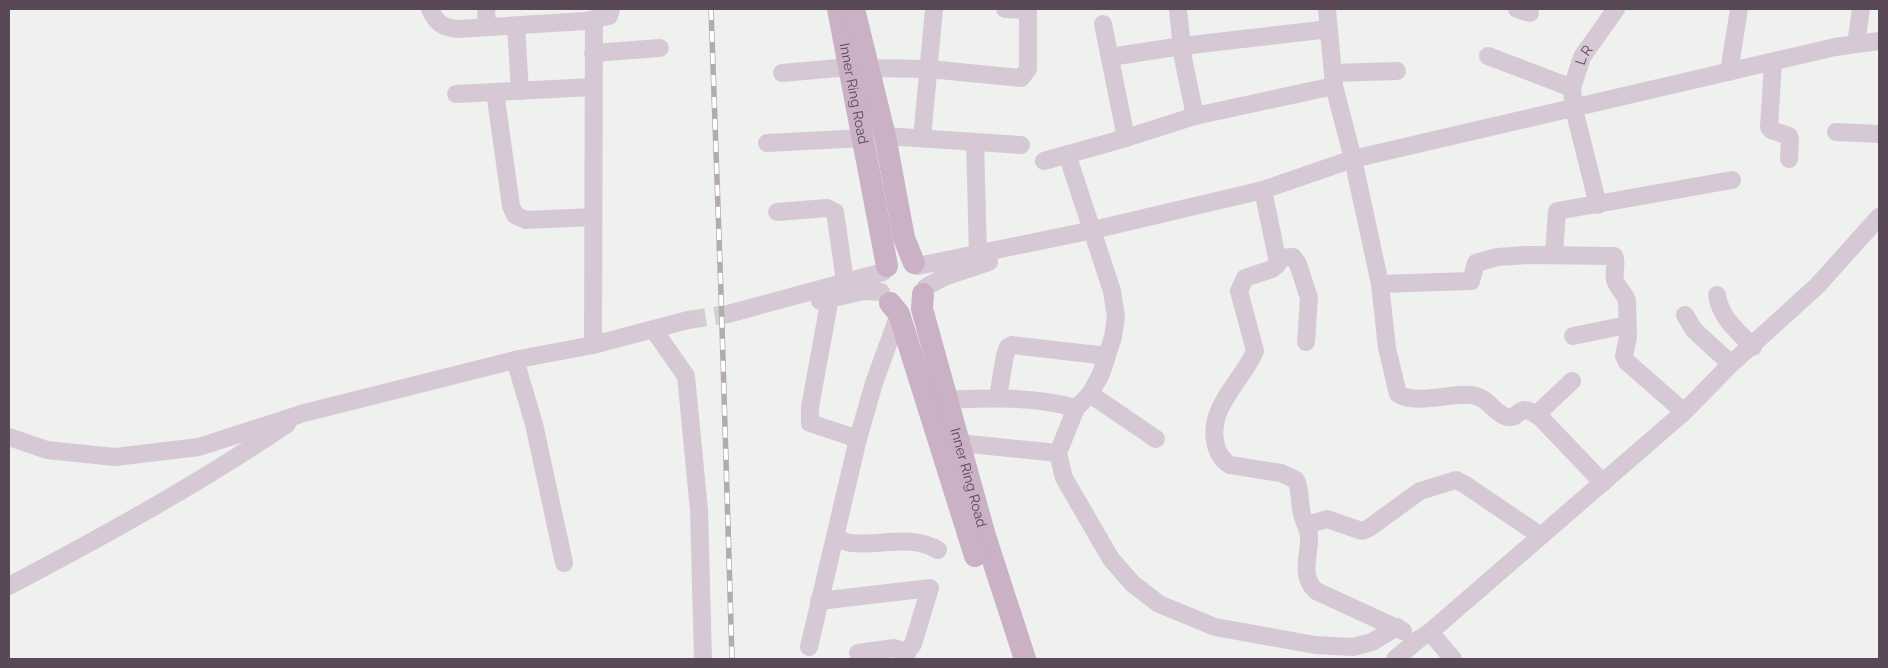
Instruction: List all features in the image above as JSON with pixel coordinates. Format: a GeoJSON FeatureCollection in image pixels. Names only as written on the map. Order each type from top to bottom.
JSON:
{"type":"FeatureCollection","features":[{"type":"Feature","properties":{"kind":"main road","name":"Inner Ring Road"},"geometry":{"type":"LineString","coordinates":[[838,9],[858,68],[874,137],[904,238],[920,277],[922,309],[947,400],[985,536],[1025,659]]}},
{"type":"Feature","properties":{"kind":"main road","name":"Inner Ring Road"},"geometry":{"type":"LineString","coordinates":[[854,9],[858,68]]}},
{"type":"Feature","properties":{"kind":"main road","name":"Inner Ring Road"},"geometry":{"type":"LineString","coordinates":[[874,137],[888,289],[1009,659]]}},
{"type":"Feature","properties":{"kind":"main road"},"geometry":{"type":"LineString","coordinates":[[899,260],[920,277],[912,305],[905,306],[888,289],[899,260]]}},
{"type":"Feature","properties":{"kind":"street"},"geometry":{"type":"LineString","coordinates":[[430,9],[434,19],[442,26],[457,29],[594,19],[609,16],[611,9]]}},
{"type":"Feature","properties":{"kind":"street"},"geometry":{"type":"LineString","coordinates":[[486,9],[487,27]]}},
{"type":"Feature","properties":{"kind":"street"},"geometry":{"type":"LineString","coordinates":[[922,138],[934,9]]}},
{"type":"Feature","properties":{"kind":"street"},"geometry":{"type":"LineString","coordinates":[[782,73],[858,68],[929,70],[1021,78],[1028,69],[1028,9],[1005,9]]}},
{"type":"Feature","properties":{"kind":"street"},"geometry":{"type":"LineString","coordinates":[[1178,9],[1182,46],[1195,116]]}},
{"type":"Feature","properties":{"kind":"street"},"geometry":{"type":"LineString","coordinates":[[1327,9],[1333,80],[1354,159],[1380,284],[1387,348],[1398,394],[1402,397],[1422,398],[1471,395],[1486,400],[1505,417],[1511,417],[1524,410],[1529,410],[1603,483]]}},
{"type":"Feature","properties":{"kind":"street","name":"L R"},"geometry":{"type":"LineString","coordinates":[[1598,205],[1574,108],[1572,88],[1582,57],[1616,9]]}},
{"type":"Feature","properties":{"kind":"street"},"geometry":{"type":"LineString","coordinates":[[1729,72],[1739,9]]}},
{"type":"Feature","properties":{"kind":"street"},"geometry":{"type":"LineString","coordinates":[[1856,44],[1861,9]]}},
{"type":"Feature","properties":{"kind":"street"},"geometry":{"type":"LineString","coordinates":[[593,345],[594,19]]}},
{"type":"Feature","properties":{"kind":"street"},"geometry":{"type":"LineString","coordinates":[[1103,24],[1126,138]]}},
{"type":"Feature","properties":{"kind":"street"},"geometry":{"type":"LineString","coordinates":[[516,26],[520,91]]}},
{"type":"Feature","properties":{"kind":"street"},"geometry":{"type":"LineString","coordinates":[[1110,57],[1182,46],[1329,29]]}},
{"type":"Feature","properties":{"kind":"street"},"geometry":{"type":"LineString","coordinates":[[920,277],[978,254],[1086,232],[1263,190],[1354,159],[1835,47],[1879,41]]}},
{"type":"Feature","properties":{"kind":"street"},"geometry":{"type":"LineString","coordinates":[[593,53],[660,48]]}},
{"type":"Feature","properties":{"kind":"street"},"geometry":{"type":"LineString","coordinates":[[1488,56],[1572,88]]}},
{"type":"Feature","properties":{"kind":"street"},"geometry":{"type":"LineString","coordinates":[[1773,62],[1769,128],[1789,136],[1789,159]]}},
{"type":"Feature","properties":{"kind":"street"},"geometry":{"type":"LineString","coordinates":[[1044,161],[1195,116],[1333,80],[1396,71]]}},
{"type":"Feature","properties":{"kind":"street"},"geometry":{"type":"LineString","coordinates":[[456,94],[593,87]]}},
{"type":"Feature","properties":{"kind":"street"},"geometry":{"type":"LineString","coordinates":[[495,92],[511,206],[515,215],[526,220],[593,216]]}},
{"type":"Feature","properties":{"kind":"street"},"geometry":{"type":"LineString","coordinates":[[1836,132],[1879,134]]}},
{"type":"Feature","properties":{"kind":"street"},"geometry":{"type":"LineString","coordinates":[[767,143],[874,137],[922,138],[1021,145]]}},
{"type":"Feature","properties":{"kind":"street"},"geometry":{"type":"LineString","coordinates":[[975,142],[978,254]]}},
{"type":"Feature","properties":{"kind":"street"},"geometry":{"type":"LineString","coordinates":[[1067,154],[1086,232],[1112,291],[1116,317],[1113,337],[1101,374],[1090,394],[1076,408],[1058,453],[1064,478],[1111,559],[1133,584],[1159,604],[1215,627],[1315,644],[1353,647],[1372,642],[1397,627]]}},
{"type":"Feature","properties":{"kind":"street"},"geometry":{"type":"LineString","coordinates":[[1554,254],[1557,211],[1732,180]]}},
{"type":"Feature","properties":{"kind":"street"},"geometry":{"type":"LineString","coordinates":[[1263,190],[1277,265],[1272,269],[1245,278],[1239,290],[1255,351],[1252,360],[1225,399],[1216,421],[1215,440],[1218,453],[1230,465],[1281,473],[1296,480],[1302,515],[1309,537],[1306,575],[1309,584],[1316,591],[1397,627],[1425,635],[1453,659]]}},
{"type":"Feature","properties":{"kind":"street"},"geometry":{"type":"LineString","coordinates":[[777,212],[827,208],[835,212],[845,281]]}},
{"type":"Feature","properties":{"kind":"street"},"geometry":{"type":"LineString","coordinates":[[1394,659],[1425,635],[1684,412],[1731,364],[1818,286],[1879,217]]}},
{"type":"Feature","properties":{"kind":"street"},"geometry":{"type":"LineString","coordinates":[[920,277],[944,277],[1086,232]]}},
{"type":"Feature","properties":{"kind":"street"},"geometry":{"type":"LineString","coordinates":[[1380,284],[1472,281],[1476,263],[1497,257],[1608,254],[1615,257],[1615,279],[1625,295],[1628,337],[1624,356],[1628,362],[1684,412]]}},
{"type":"Feature","properties":{"kind":"street"},"geometry":{"type":"LineString","coordinates":[[1277,258],[1293,257],[1298,264],[1309,298],[1306,342]]}},
{"type":"Feature","properties":{"kind":"street"},"geometry":{"type":"LineString","coordinates":[[845,281],[888,289],[864,291],[731,318],[845,281]]}},
{"type":"Feature","properties":{"kind":"street"},"geometry":{"type":"LineString","coordinates":[[809,647],[836,539],[858,439],[874,382],[888,289]]}},
{"type":"Feature","properties":{"kind":"street"},"geometry":{"type":"LineString","coordinates":[[1717,295],[1724,317],[1752,347]]}},
{"type":"Feature","properties":{"kind":"street"},"geometry":{"type":"LineString","coordinates":[[830,298],[810,407],[810,423],[858,439]]}},
{"type":"Feature","properties":{"kind":"street"},"geometry":{"type":"LineString","coordinates":[[1685,315],[1694,330],[1731,364]]}},
{"type":"Feature","properties":{"kind":"street"},"geometry":{"type":"LineString","coordinates":[[9,437],[47,450],[115,458],[198,447],[304,413],[517,360],[694,324],[658,336],[517,360]]}},
{"type":"Feature","properties":{"kind":"street"},"geometry":{"type":"LineString","coordinates":[[1573,336],[1627,325]]}},
{"type":"Feature","properties":{"kind":"street"},"geometry":{"type":"LineString","coordinates":[[658,336],[686,376],[699,510],[703,659]]}},
{"type":"Feature","properties":{"kind":"street"},"geometry":{"type":"LineString","coordinates":[[998,397],[1005,355],[1008,347],[1012,345],[1107,356]]}},
{"type":"Feature","properties":{"kind":"street"},"geometry":{"type":"LineString","coordinates":[[517,360],[534,424],[564,563]]}},
{"type":"Feature","properties":{"kind":"street"},"geometry":{"type":"LineString","coordinates":[[1536,415],[1572,381]]}},
{"type":"Feature","properties":{"kind":"street"},"geometry":{"type":"LineString","coordinates":[[1090,394],[1156,439]]}},
{"type":"Feature","properties":{"kind":"street"},"geometry":{"type":"LineString","coordinates":[[947,400],[998,397],[1058,403],[1076,408]]}},
{"type":"Feature","properties":{"kind":"street"},"geometry":{"type":"LineString","coordinates":[[9,586],[136,517],[246,452],[304,413]]}},
{"type":"Feature","properties":{"kind":"street"},"geometry":{"type":"LineString","coordinates":[[959,443],[1058,453]]}},
{"type":"Feature","properties":{"kind":"street"},"geometry":{"type":"LineString","coordinates":[[1307,526],[1327,519],[1362,531],[1369,528],[1420,491],[1456,480],[1541,536]]}},
{"type":"Feature","properties":{"kind":"street"},"geometry":{"type":"LineString","coordinates":[[836,539],[851,543],[909,541],[928,544],[938,550]]}},
{"type":"Feature","properties":{"kind":"street"},"geometry":{"type":"LineString","coordinates":[[819,601],[930,588],[907,655],[894,648],[858,653]]}},
{"type":"Feature","properties":{"kind":"tunnel"},"geometry":{"type":"LineString","coordinates":[[688,320],[728,314]]}},
{"type":"Feature","properties":{"kind":"railway"},"geometry":{"type":"LineString","coordinates":[[711,9],[732,659]]}}]}
